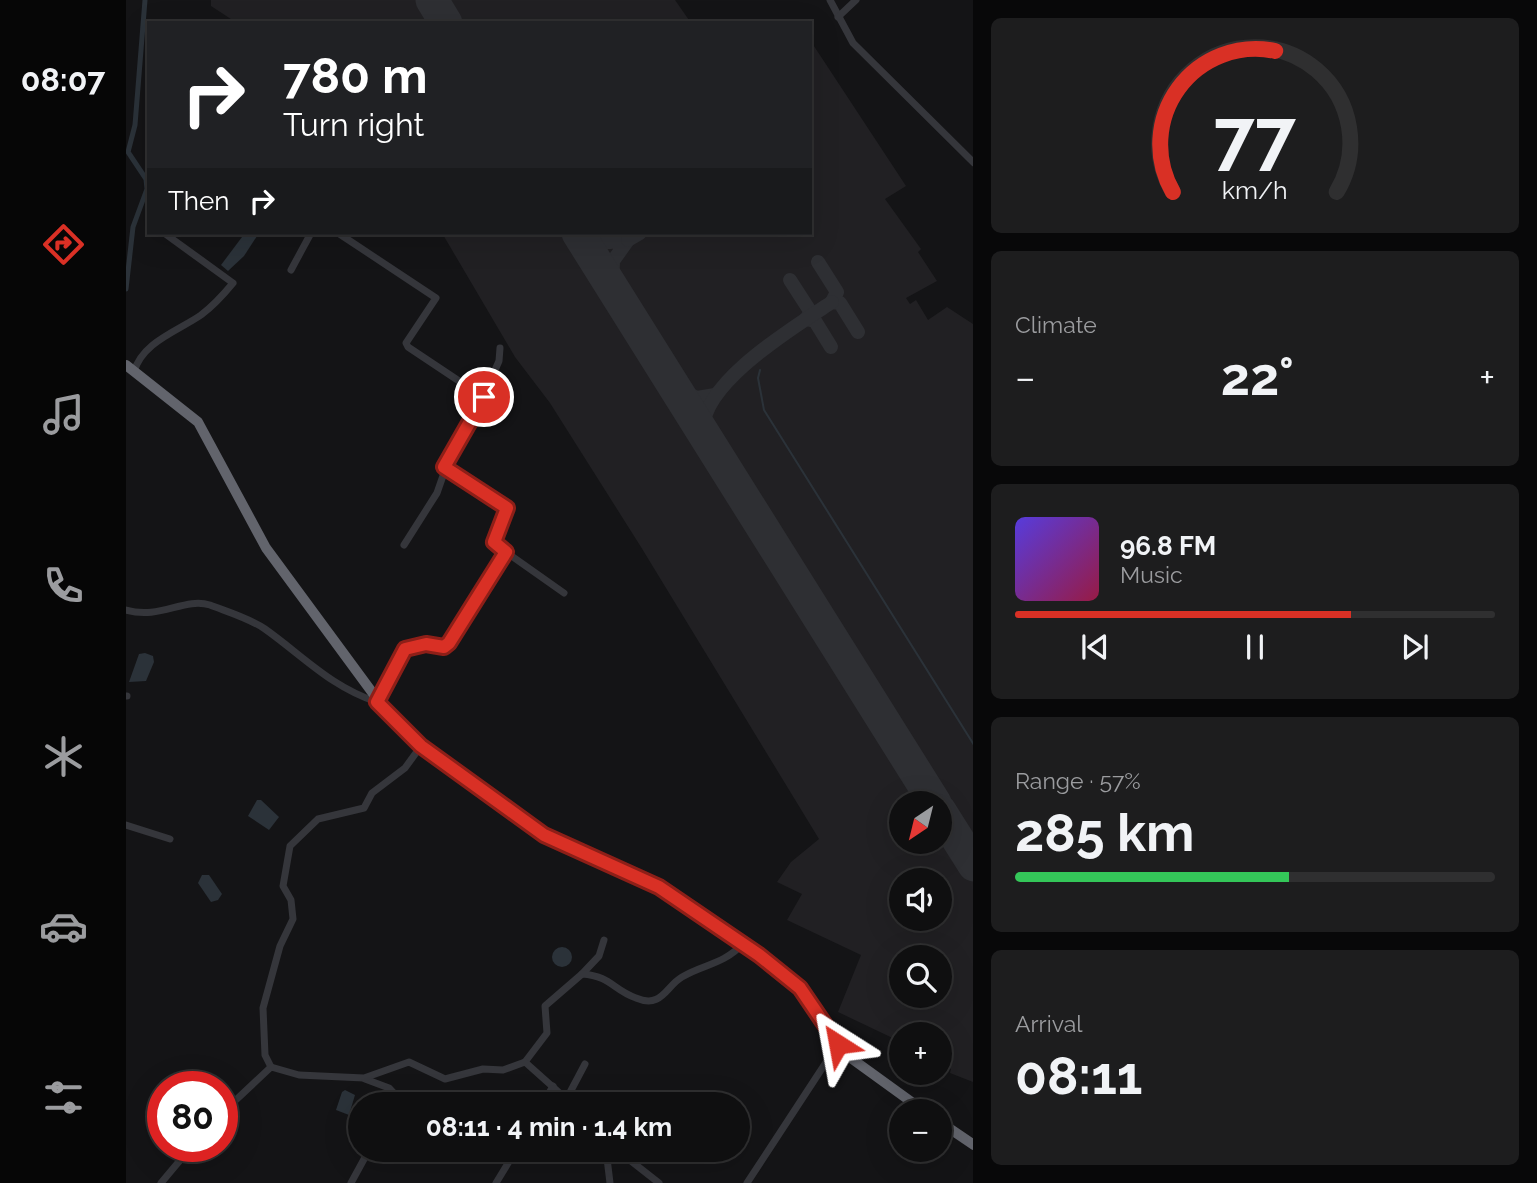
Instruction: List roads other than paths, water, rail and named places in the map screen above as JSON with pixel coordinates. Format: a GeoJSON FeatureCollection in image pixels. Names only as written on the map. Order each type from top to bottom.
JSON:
{"type":"FeatureCollection","features":[{"type":"Feature","properties":{"kind":"highway"},"geometry":{"type":"LineString","coordinates":[[129,368],[198,422],[266,548],[377,702],[421,746],[544,835],[659,887],[744,943],[795,983],[838,1044],[869,1073],[907,1099]]}},
{"type":"Feature","properties":{"kind":"highway"},"geometry":{"type":"LineString","coordinates":[[952,1130],[973,1144]]}},
{"type":"Feature","properties":{"kind":"street"},"geometry":{"type":"LineString","coordinates":[[831,0],[846,34],[865,57],[973,162]]}},
{"type":"Feature","properties":{"kind":"street"},"geometry":{"type":"LineString","coordinates":[[838,17],[856,0]]}},
{"type":"Feature","properties":{"kind":"street"},"geometry":{"type":"LineString","coordinates":[[965,153],[973,150]]}},
{"type":"Feature","properties":{"kind":"street"},"geometry":{"type":"LineString","coordinates":[[129,368],[152,346],[204,313],[233,283],[167,235]]}},
{"type":"Feature","properties":{"kind":"street"},"geometry":{"type":"LineString","coordinates":[[291,270],[310,235]]}},
{"type":"Feature","properties":{"kind":"street"},"geometry":{"type":"LineString","coordinates":[[341,235],[434,294],[436,298],[406,343],[408,347],[484,397]]}},
{"type":"Feature","properties":{"kind":"street"},"geometry":{"type":"LineString","coordinates":[[404,545],[437,493],[445,464],[484,397],[499,361],[500,348]]}},
{"type":"Feature","properties":{"kind":"street"},"geometry":{"type":"LineString","coordinates":[[445,470],[507,508],[494,542],[564,593]]}},
{"type":"Feature","properties":{"kind":"street"},"geometry":{"type":"LineString","coordinates":[[126,610],[155,614],[193,604],[209,605],[264,628],[321,675],[350,693],[377,702],[405,649],[426,644],[444,647],[449,643],[506,552]]}},
{"type":"Feature","properties":{"kind":"street"},"geometry":{"type":"LineString","coordinates":[[271,1068],[265,1055],[263,1008],[280,946],[293,919],[291,900],[283,886],[290,846],[318,819],[363,808],[372,793],[405,768],[421,746]]}},
{"type":"Feature","properties":{"kind":"street"},"geometry":{"type":"LineString","coordinates":[[126,825],[170,839]]}},
{"type":"Feature","properties":{"kind":"street"},"geometry":{"type":"LineString","coordinates":[[364,1079],[409,1062],[445,1079],[483,1069],[503,1070],[525,1062],[547,1033],[545,1006],[599,956],[604,940]]}},
{"type":"Feature","properties":{"kind":"street"},"geometry":{"type":"LineString","coordinates":[[582,974],[601,976],[638,999],[649,1000],[667,994],[682,977],[717,964],[744,943]]}},
{"type":"Feature","properties":{"kind":"street"},"geometry":{"type":"LineString","coordinates":[[747,1183],[838,1044]]}},
{"type":"Feature","properties":{"kind":"street"},"geometry":{"type":"LineString","coordinates":[[525,1062],[560,1092]]}},
{"type":"Feature","properties":{"kind":"street"},"geometry":{"type":"LineString","coordinates":[[573,1092],[584,1064]]}},
{"type":"Feature","properties":{"kind":"street"},"geometry":{"type":"LineString","coordinates":[[271,1068],[299,1075],[364,1079],[393,1092]]}},
{"type":"Feature","properties":{"kind":"street"},"geometry":{"type":"LineString","coordinates":[[238,1099],[271,1068]]}},
{"type":"Feature","properties":{"kind":"street"},"geometry":{"type":"LineString","coordinates":[[550,1092],[554,1086]]}},
{"type":"Feature","properties":{"kind":"street"},"geometry":{"type":"LineString","coordinates":[[161,1183],[179,1162]]}},
{"type":"Feature","properties":{"kind":"street"},"geometry":{"type":"LineString","coordinates":[[351,1183],[362,1162]]}},
{"type":"Feature","properties":{"kind":"street"},"geometry":{"type":"LineString","coordinates":[[496,1183],[509,1162]]}},
{"type":"Feature","properties":{"kind":"street"},"geometry":{"type":"LineString","coordinates":[[607,1162],[610,1183]]}},
{"type":"Feature","properties":{"kind":"street"},"geometry":{"type":"LineString","coordinates":[[632,1162],[659,1183]]}},
{"type":"Feature","properties":{"kind":"waterway"},"geometry":{"type":"LineString","coordinates":[[126,289],[133,227],[147,189],[146,179],[128,152],[135,125],[145,0]]}},
{"type":"Feature","properties":{"kind":"waterway"},"geometry":{"type":"LineString","coordinates":[[760,370],[758,378],[764,410],[973,743]]}}]}
